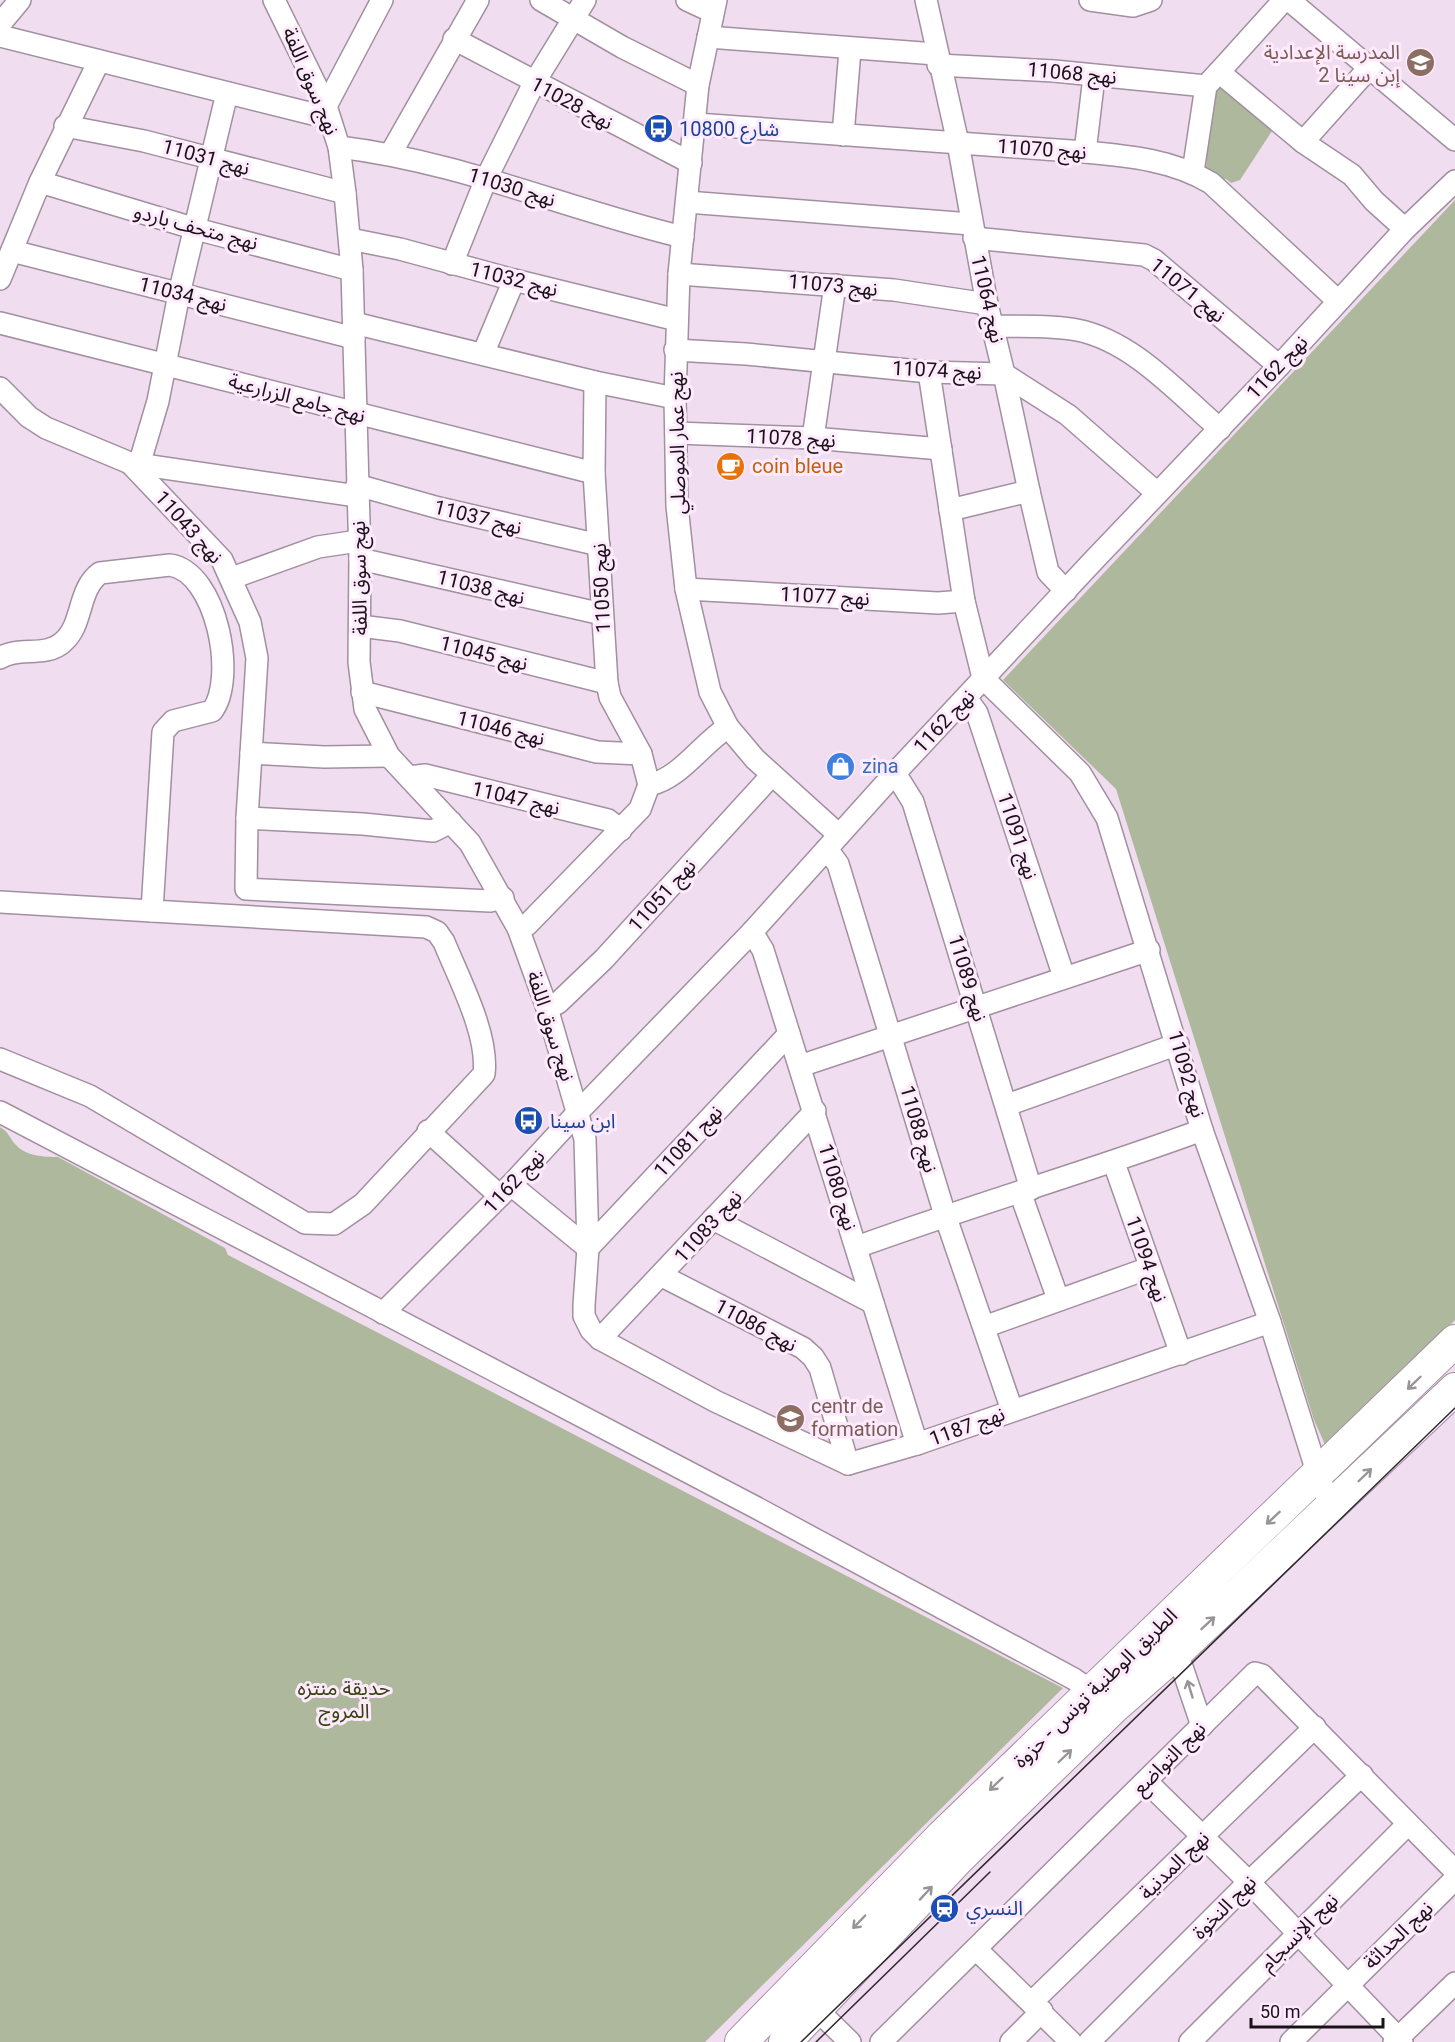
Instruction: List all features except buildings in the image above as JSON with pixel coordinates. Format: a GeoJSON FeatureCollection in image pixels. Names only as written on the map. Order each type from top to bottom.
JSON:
{"type":"FeatureCollection","features":[{"type":"Feature","properties":{"kind":"highway","name":"الطريق الوطنية تونس - حزوة"},"geometry":{"type":"LineString","coordinates":[[784,2042],[959,1858],[1103,1700],[1318,1475],[1455,1341]]}},
{"type":"Feature","properties":{"kind":"highway","name":"الطريق الوطنية تونس - حزوة"},"geometry":{"type":"LineString","coordinates":[[741,2042],[942,1836],[1103,1700],[1177,1652],[1455,1389]]}},
{"type":"Feature","properties":{"kind":"street"},"geometry":{"type":"LineString","coordinates":[[0,24],[20,0]]}},
{"type":"Feature","properties":{"kind":"street","name":"نهج سوق اللفة"},"geometry":{"type":"LineString","coordinates":[[274,0],[327,112],[339,147],[345,193],[350,239],[354,330],[359,662],[365,710],[388,756],[470,843],[503,897],[518,928],[547,1008],[579,1111]]}},
{"type":"Feature","properties":{"kind":"street"},"geometry":{"type":"LineString","coordinates":[[0,36],[227,93],[327,112],[382,0]]}},
{"type":"Feature","properties":{"kind":"street"},"geometry":{"type":"LineString","coordinates":[[391,153],[478,0]]}},
{"type":"Feature","properties":{"kind":"street"},"geometry":{"type":"LineString","coordinates":[[541,0],[572,20],[698,85]]}},
{"type":"Feature","properties":{"kind":"street"},"geometry":{"type":"LineString","coordinates":[[452,264],[486,179],[534,83],[585,0]]}},
{"type":"Feature","properties":{"kind":"street"},"geometry":{"type":"LineString","coordinates":[[687,0],[714,6]]}},
{"type":"Feature","properties":{"kind":"street","name":"نهج 11064"},"geometry":{"type":"LineString","coordinates":[[926,0],[937,60],[958,143],[972,231],[987,304],[1029,492],[1048,572],[1066,591]]}},
{"type":"Feature","properties":{"kind":"street"},"geometry":{"type":"LineString","coordinates":[[1090,0],[1133,6],[1151,0]]}},
{"type":"Feature","properties":{"kind":"street"},"geometry":{"type":"LineString","coordinates":[[1193,172],[1212,79],[1293,2],[1455,140]]}},
{"type":"Feature","properties":{"kind":"street","name":"نهج عمار الموصلي"},"geometry":{"type":"LineString","coordinates":[[714,6],[698,85],[696,124],[679,274],[675,350],[678,506],[686,590],[710,692],[729,727],[755,759],[833,842]]}},
{"type":"Feature","properties":{"kind":"street","name":"نهج 11068"},"geometry":{"type":"LineString","coordinates":[[708,37],[1054,70],[1094,77],[1212,79]]}},
{"type":"Feature","properties":{"kind":"street","name":"نهج 11028"},"geometry":{"type":"LineString","coordinates":[[454,39],[691,164]]}},
{"type":"Feature","properties":{"kind":"street"},"geometry":{"type":"LineString","coordinates":[[843,135],[850,50]]}},
{"type":"Feature","properties":{"kind":"street"},"geometry":{"type":"LineString","coordinates":[[0,279],[39,182],[99,61]]}},
{"type":"Feature","properties":{"kind":"street"},"geometry":{"type":"LineString","coordinates":[[1303,142],[1370,67]]}},
{"type":"Feature","properties":{"kind":"street"},"geometry":{"type":"LineString","coordinates":[[1086,152],[1094,77]]}},
{"type":"Feature","properties":{"kind":"street"},"geometry":{"type":"LineString","coordinates":[[1212,79],[1352,175],[1374,201],[1405,229]]}},
{"type":"Feature","properties":{"kind":"street"},"geometry":{"type":"LineString","coordinates":[[134,464],[156,410],[179,294],[227,93]]}},
{"type":"Feature","properties":{"kind":"street","name":"نهج 11070"},"geometry":{"type":"LineString","coordinates":[[696,124],[1131,156],[1193,172],[1211,183],[1338,301]]}},
{"type":"Feature","properties":{"kind":"street","name":"نهج 11031"},"geometry":{"type":"LineString","coordinates":[[65,126],[144,141],[345,193]]}},
{"type":"Feature","properties":{"kind":"street","name":"نهج 11030"},"geometry":{"type":"LineString","coordinates":[[339,147],[391,153],[683,237]]}},
{"type":"Feature","properties":{"kind":"street","name":"نهج 1162"},"geometry":{"type":"LineString","coordinates":[[383,1313],[506,1191],[579,1111],[752,932],[983,678],[1220,429],[1405,229],[1455,181]]}},
{"type":"Feature","properties":{"kind":"street","name":"نهج متحف باردو"},"geometry":{"type":"LineString","coordinates":[[39,182],[196,229],[352,270]]}},
{"type":"Feature","properties":{"kind":"street","name":"نهج 11071"},"geometry":{"type":"LineString","coordinates":[[687,202],[972,231],[1144,255],[1154,260],[1279,366]]}},
{"type":"Feature","properties":{"kind":"street","name":"نهج 11032"},"geometry":{"type":"LineString","coordinates":[[350,239],[400,249],[677,320]]}},
{"type":"Feature","properties":{"kind":"street","name":"نهج 11034"},"geometry":{"type":"LineString","coordinates":[[12,251],[179,294],[483,354],[675,398]]}},
{"type":"Feature","properties":{"kind":"street","name":"نهج 11073"},"geometry":{"type":"LineString","coordinates":[[679,274],[835,285],[987,304]]}},
{"type":"Feature","properties":{"kind":"street"},"geometry":{"type":"LineString","coordinates":[[483,354],[514,280]]}},
{"type":"Feature","properties":{"kind":"street"},"geometry":{"type":"LineString","coordinates":[[813,438],[835,285]]}},
{"type":"Feature","properties":{"kind":"street","name":"نهج جامع الزرارعية"},"geometry":{"type":"LineString","coordinates":[[0,323],[594,473]]}},
{"type":"Feature","properties":{"kind":"street"},"geometry":{"type":"LineString","coordinates":[[993,326],[1075,330],[1103,337],[1136,358],[1220,429]]}},
{"type":"Feature","properties":{"kind":"street","name":"نهج 11074"},"geometry":{"type":"LineString","coordinates":[[675,350],[746,354],[929,372],[1004,374],[1068,415],[1158,493]]}},
{"type":"Feature","properties":{"kind":"street"},"geometry":{"type":"LineString","coordinates":[[929,372],[964,601],[983,678]]}},
{"type":"Feature","properties":{"kind":"street","name":"نهج 11050"},"geometry":{"type":"LineString","coordinates":[[595,381],[594,473],[607,683],[610,697],[641,754],[649,785]]}},
{"type":"Feature","properties":{"kind":"street","name":"نهج 11043"},"geometry":{"type":"LineString","coordinates":[[0,388],[28,417],[46,428],[134,464],[222,560],[232,578],[250,622],[257,658],[247,818],[246,889],[490,901],[503,897]]}},
{"type":"Feature","properties":{"kind":"street","name":"نهج 11078"},"geometry":{"type":"LineString","coordinates":[[676,433],[813,438],[941,449]]}},
{"type":"Feature","properties":{"kind":"street","name":"نهج 11037"},"geometry":{"type":"LineString","coordinates":[[134,464],[357,491],[599,545]]}},
{"type":"Feature","properties":{"kind":"street"},"geometry":{"type":"LineString","coordinates":[[950,510],[1029,492]]}},
{"type":"Feature","properties":{"kind":"street","name":"نهج 11038"},"geometry":{"type":"LineString","coordinates":[[232,578],[318,547],[359,550],[602,614]]}},
{"type":"Feature","properties":{"kind":"street"},"geometry":{"type":"LineString","coordinates":[[0,658],[8,654],[48,650],[61,645],[73,628],[84,592],[93,578],[107,570],[170,565],[181,567],[196,582],[210,603],[220,631],[221,693],[212,711],[173,721],[163,732],[152,911]]}},
{"type":"Feature","properties":{"kind":"street","name":"نهج 11077"},"geometry":{"type":"LineString","coordinates":[[686,590],[938,603],[964,601]]}},
{"type":"Feature","properties":{"kind":"street","name":"نهج 11045"},"geometry":{"type":"LineString","coordinates":[[360,626],[400,631],[607,683]]}},
{"type":"Feature","properties":{"kind":"street","name":"نهج 11092"},"geometry":{"type":"LineString","coordinates":[[983,678],[1054,746],[1093,791],[1107,818],[1178,1044],[1202,1130],[1270,1322],[1318,1475],[1331,1507]]}},
{"type":"Feature","properties":{"kind":"street","name":"نهج 11046"},"geometry":{"type":"LineString","coordinates":[[362,692],[597,752],[641,754]]}},
{"type":"Feature","properties":{"kind":"street","name":"نهج 11091"},"geometry":{"type":"LineString","coordinates":[[966,698],[977,713],[1064,977]]}},
{"type":"Feature","properties":{"kind":"street"},"geometry":{"type":"LineString","coordinates":[[518,928],[527,925],[621,830],[640,809],[649,785],[666,781],[715,736],[729,727]]}},
{"type":"Feature","properties":{"kind":"street"},"geometry":{"type":"LineString","coordinates":[[251,753],[324,757],[388,756]]}},
{"type":"Feature","properties":{"kind":"street","name":"نهج 11089"},"geometry":{"type":"LineString","coordinates":[[896,772],[913,802],[977,1007],[1007,1105],[1026,1190],[1058,1299]]}},
{"type":"Feature","properties":{"kind":"street","name":"نهج 11047"},"geometry":{"type":"LineString","coordinates":[[409,777],[425,775],[608,820],[621,830]]}},
{"type":"Feature","properties":{"kind":"street","name":"نهج 11051"},"geometry":{"type":"LineString","coordinates":[[547,1008],[558,1003],[604,959],[772,775]]}},
{"type":"Feature","properties":{"kind":"street"},"geometry":{"type":"LineString","coordinates":[[247,818],[363,824],[433,831],[452,822]]}},
{"type":"Feature","properties":{"kind":"street","name":"نهج 11088"},"geometry":{"type":"LineString","coordinates":[[833,842],[945,1215],[1012,1410]]}},
{"type":"Feature","properties":{"kind":"street"},"geometry":{"type":"LineString","coordinates":[[0,902],[426,927],[437,932],[444,942],[482,1041],[485,1062],[484,1074],[428,1131],[363,1204],[334,1224],[306,1223],[90,1096],[0,1059]]}},
{"type":"Feature","properties":{"kind":"street","name":"نهج 11080"},"geometry":{"type":"LineString","coordinates":[[752,932],[763,950],[815,1111],[917,1444]]}},
{"type":"Feature","properties":{"kind":"street"},"geometry":{"type":"LineString","coordinates":[[800,1066],[893,1037],[1149,950]]}},
{"type":"Feature","properties":{"kind":"street","name":"نهج 11081"},"geometry":{"type":"LineString","coordinates":[[588,1248],[789,1035]]}},
{"type":"Feature","properties":{"kind":"street"},"geometry":{"type":"LineString","coordinates":[[1007,1105],[1178,1044]]}},
{"type":"Feature","properties":{"kind":"street"},"geometry":{"type":"LineString","coordinates":[[579,1111],[586,1148],[588,1248],[584,1316],[591,1330],[600,1339],[716,1401],[848,1464]]}},
{"type":"Feature","properties":{"kind":"street","name":"نهج 11083"},"geometry":{"type":"LineString","coordinates":[[600,1339],[662,1276],[815,1111]]}},
{"type":"Feature","properties":{"kind":"street"},"geometry":{"type":"LineString","coordinates":[[0,1112],[755,1506],[1103,1700]]}},
{"type":"Feature","properties":{"kind":"street"},"geometry":{"type":"LineString","coordinates":[[857,1247],[945,1215],[1114,1163],[1202,1130]]}},
{"type":"Feature","properties":{"kind":"street"},"geometry":{"type":"LineString","coordinates":[[428,1131],[506,1191],[588,1248]]}},
{"type":"Feature","properties":{"kind":"street","name":"نهج 11094"},"geometry":{"type":"LineString","coordinates":[[1114,1163],[1181,1354]]}},
{"type":"Feature","properties":{"kind":"street"},"geometry":{"type":"LineString","coordinates":[[713,1220],[873,1303]]}},
{"type":"Feature","properties":{"kind":"street"},"geometry":{"type":"LineString","coordinates":[[984,1327],[1149,1268]]}},
{"type":"Feature","properties":{"kind":"street","name":"نهج 11086"},"geometry":{"type":"LineString","coordinates":[[662,1276],[803,1348],[813,1357],[820,1368],[848,1464]]}},
{"type":"Feature","properties":{"kind":"street","name":"نهج 1187"},"geometry":{"type":"LineString","coordinates":[[848,1464],[917,1444],[1270,1322]]}},
{"type":"Feature","properties":{"kind":"street"},"geometry":{"type":"LineString","coordinates":[[1177,1652],[1202,1726]]}},
{"type":"Feature","properties":{"kind":"street","name":"نهج التواضع"},"geometry":{"type":"LineString","coordinates":[[881,2042],[977,1950],[1252,1674],[1258,1673],[1315,1727],[1455,1871]]}},
{"type":"Feature","properties":{"kind":"street","name":"نهج المدنية"},"geometry":{"type":"LineString","coordinates":[[1011,2042],[1037,2006],[1315,1727]]}},
{"type":"Feature","properties":{"kind":"street","name":"نهج النخوة"},"geometry":{"type":"LineString","coordinates":[[1089,2042],[1249,1882],[1362,1775]]}},
{"type":"Feature","properties":{"kind":"street"},"geometry":{"type":"LineString","coordinates":[[1146,1781],[1249,1882],[1398,2041],[1455,1983]]}},
{"type":"Feature","properties":{"kind":"street","name":"نهج الإنسجام"},"geometry":{"type":"LineString","coordinates":[[1190,2042],[1408,1824]]}},
{"type":"Feature","properties":{"kind":"street","name":"نهج الحداثة"},"geometry":{"type":"LineString","coordinates":[[1291,2042],[1455,1879]]}},
{"type":"Feature","properties":{"kind":"street"},"geometry":{"type":"LineString","coordinates":[[977,1950],[1037,2006],[1071,2042]]}},
{"type":"Feature","properties":{"kind":"street"},"geometry":{"type":"LineString","coordinates":[[795,1988],[850,2042]]}},
{"type":"Feature","properties":{"kind":"green space"},"geometry":{"type":"Polygon","coordinates":[[[1217,76],[1276,125],[1240,180],[1231,183],[1226,179],[1220,180],[1206,169],[1211,88],[1217,76]]]}},
{"type":"Feature","properties":{"kind":"green space"},"geometry":{"type":"Polygon","coordinates":[[[1455,200],[1455,1320],[1328,1451],[1314,1420],[1116,789],[1003,680],[1455,200]]]}},
{"type":"Feature","properties":{"kind":"green space","name":"حديقة منتزه المروج"},"geometry":{"type":"Polygon","coordinates":[[[0,1127],[25,1152],[58,1157],[225,1248],[228,1255],[1063,1688],[705,2042],[0,2042],[0,1127]]]}},
{"type":"Feature","properties":{"kind":"tram line"},"geometry":{"type":"LineString","coordinates":[[801,2042],[1455,1408]]}},
{"type":"Feature","properties":{"kind":"tram line"},"geometry":{"type":"LineString","coordinates":[[816,2042],[990,1872]]}},
{"type":"Feature","properties":{"kind":"place","name":"المدرسة الإعدادية إبن سينا 2"},"geometry":{"type":"Point","coordinates":[1421,63]}},
{"type":"Feature","properties":{"kind":"place","name":"10800 شارع"},"geometry":{"type":"Point","coordinates":[658,129]}},
{"type":"Feature","properties":{"kind":"place","name":"coin bleue"},"geometry":{"type":"Point","coordinates":[731,466]}},
{"type":"Feature","properties":{"kind":"place","name":"zina"},"geometry":{"type":"Point","coordinates":[841,766]}},
{"type":"Feature","properties":{"kind":"place","name":"ابن سينا"},"geometry":{"type":"Point","coordinates":[529,1121]}},
{"type":"Feature","properties":{"kind":"place","name":"centr de formation"},"geometry":{"type":"Point","coordinates":[790,1418]}},
{"type":"Feature","properties":{"kind":"place","name":"النسري"},"geometry":{"type":"Point","coordinates":[945,1908]}}]}
